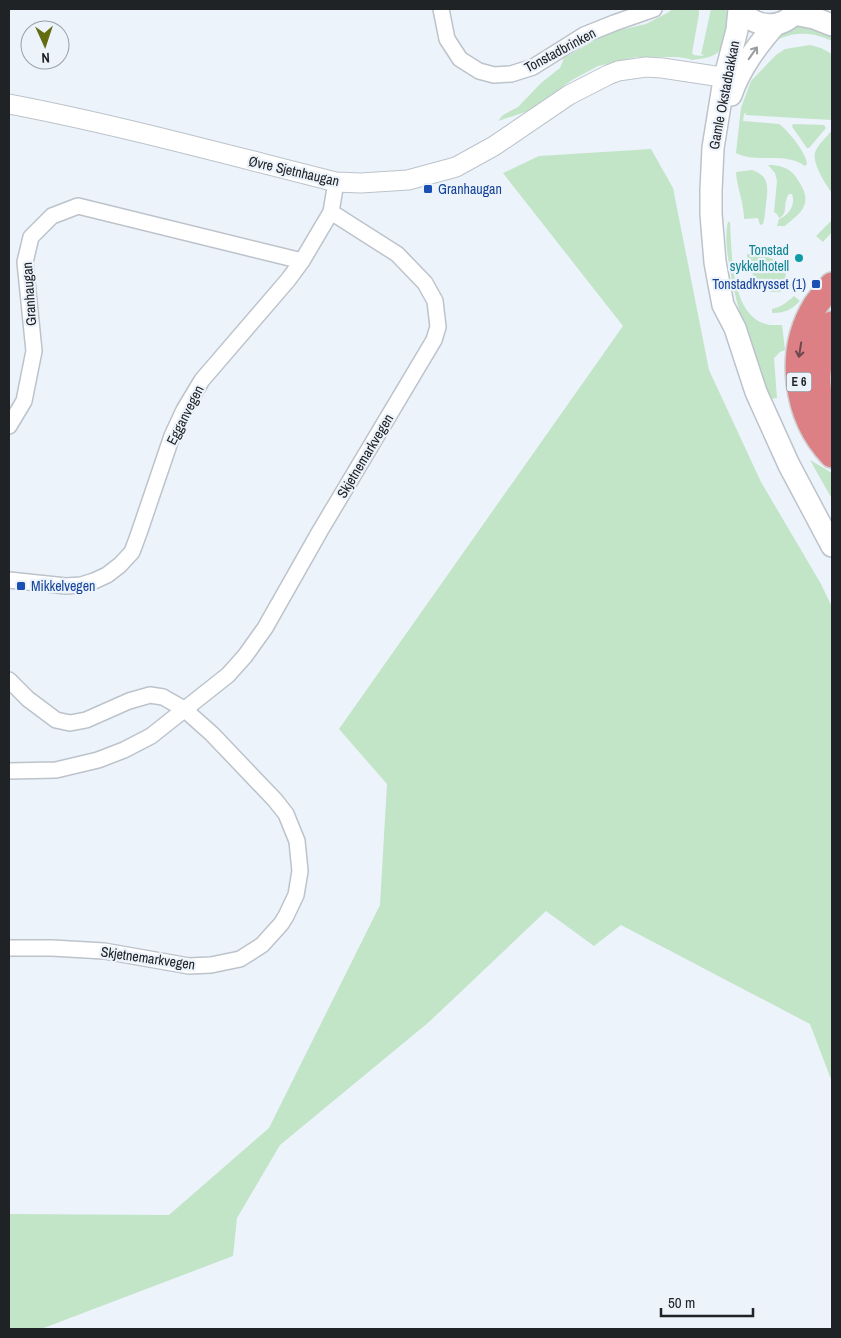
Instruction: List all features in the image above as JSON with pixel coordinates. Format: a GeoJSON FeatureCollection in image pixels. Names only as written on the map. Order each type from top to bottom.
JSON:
{"type":"FeatureCollection","features":[{"type":"Feature","properties":{"kind":"highway","name":"E 6"},"geometry":{"type":"LineString","coordinates":[[832,285],[816,304],[806,325],[800,349],[798,368],[799,386],[808,418],[819,438],[832,454]]}},
{"type":"Feature","properties":{"kind":"highway","name":"E 6"},"geometry":{"type":"LineString","coordinates":[[832,324],[824,341],[818,374],[818,392],[832,429]]}},
{"type":"Feature","properties":{"kind":"main road"},"geometry":{"type":"LineString","coordinates":[[740,9],[754,22],[764,25],[776,25]]}},
{"type":"Feature","properties":{"kind":"main road","name":"Gamle Okstadbakkan"},"geometry":{"type":"LineString","coordinates":[[740,9],[724,133],[720,213],[724,262],[733,303],[735,328],[756,392],[788,465],[832,546]]}},
{"type":"Feature","properties":{"kind":"main road"},"geometry":{"type":"LineString","coordinates":[[796,11],[832,25]]}},
{"type":"Feature","properties":{"kind":"main road","name":"Gamle Okstadbakkan"},"geometry":{"type":"LineString","coordinates":[[730,82],[776,25],[786,21],[796,11]]}},
{"type":"Feature","properties":{"kind":"street","name":"Tonstadbrinken"},"geometry":{"type":"LineString","coordinates":[[441,9],[447,39],[460,59],[479,71],[494,75],[511,74],[533,67],[584,35],[654,9]]}},
{"type":"Feature","properties":{"kind":"street","name":"Øvre Sjetnhaugan"},"geometry":{"type":"LineString","coordinates":[[9,104],[122,129],[336,182],[361,183],[408,180],[456,167],[494,146],[569,95],[618,71],[646,67],[662,68],[715,76],[730,82]]}},
{"type":"Feature","properties":{"kind":"street","name":"Egganvegen"},"geometry":{"type":"LineString","coordinates":[[9,580],[66,586],[81,585],[107,575],[132,552],[172,436],[184,410],[202,380],[288,280],[302,261],[331,212],[336,182]]}},
{"type":"Feature","properties":{"kind":"street","name":"Granhaugan"},"geometry":{"type":"LineString","coordinates":[[9,426],[24,401],[34,351],[25,262],[31,237],[52,216],[78,206],[302,261]]}},
{"type":"Feature","properties":{"kind":"street","name":"Skjetnemarkvegen"},"geometry":{"type":"LineString","coordinates":[[9,771],[56,770],[98,760],[124,750],[151,736],[228,675],[246,656],[264,628],[434,340],[438,328],[436,302],[425,283],[397,254],[331,212]]}},
{"type":"Feature","properties":{"kind":"street"},"geometry":{"type":"LineString","coordinates":[[9,680],[28,699],[56,720],[70,723],[86,720],[129,701],[150,695],[163,697],[184,709]]}},
{"type":"Feature","properties":{"kind":"street","name":"Skjetnemarkvegen"},"geometry":{"type":"LineString","coordinates":[[9,948],[104,951],[189,966],[211,966],[240,959],[262,945],[281,924],[296,895],[300,871],[297,841],[286,814],[212,734],[184,709]]}},
{"type":"Feature","properties":{"kind":"green space"},"geometry":{"type":"Polygon","coordinates":[[[672,9],[699,9],[692,53],[702,56],[705,54],[701,55],[711,9],[726,9],[728,16],[730,16],[721,49],[717,53],[703,59],[636,57],[598,66],[572,80],[528,111],[498,121],[503,115],[518,107],[541,83],[560,68],[564,58],[607,33],[646,24],[672,9]]]}},
{"type":"Feature","properties":{"kind":"green space"},"geometry":{"type":"Polygon","coordinates":[[[797,27],[811,28],[824,32],[832,36],[832,41],[820,36],[794,34],[763,46],[786,31],[797,27]]]}},
{"type":"Feature","properties":{"kind":"green space"},"geometry":{"type":"Polygon","coordinates":[[[810,45],[832,54],[832,120],[745,115],[747,112],[744,114],[743,121],[779,124],[796,142],[804,154],[807,164],[805,166],[780,158],[753,158],[736,153],[741,108],[751,81],[776,55],[785,49],[810,45]]]}},
{"type":"Feature","properties":{"kind":"green space"},"geometry":{"type":"Polygon","coordinates":[[[793,124],[824,125],[826,128],[807,148],[793,128],[793,124]]]}},
{"type":"Feature","properties":{"kind":"green space"},"geometry":{"type":"Polygon","coordinates":[[[832,130],[832,193],[820,174],[815,153],[832,130]]]}},
{"type":"Feature","properties":{"kind":"green space"},"geometry":{"type":"Polygon","coordinates":[[[651,149],[673,188],[709,370],[761,482],[821,584],[832,607],[832,1082],[810,1024],[621,925],[594,946],[546,911],[429,1022],[280,1145],[237,1218],[233,1256],[41,1329],[9,1329],[9,1214],[169,1215],[269,1128],[380,905],[387,784],[339,729],[623,326],[503,173],[539,156],[651,149]]]}},
{"type":"Feature","properties":{"kind":"green space"},"geometry":{"type":"Polygon","coordinates":[[[768,165],[780,166],[789,170],[799,181],[805,194],[803,209],[785,226],[777,226],[779,219],[791,209],[793,202],[792,194],[789,194],[787,197],[784,214],[779,218],[774,212],[777,181],[775,173],[768,165]]]}},
{"type":"Feature","properties":{"kind":"green space"},"geometry":{"type":"Polygon","coordinates":[[[752,170],[765,179],[767,188],[764,219],[763,224],[760,225],[758,218],[744,219],[736,172],[752,170]]]}},
{"type":"Feature","properties":{"kind":"green space"},"geometry":{"type":"Polygon","coordinates":[[[832,220],[832,232],[823,242],[816,236],[832,220]]]}},
{"type":"Feature","properties":{"kind":"green space"},"geometry":{"type":"Polygon","coordinates":[[[728,222],[730,222],[733,266],[740,298],[747,311],[757,320],[770,325],[782,325],[785,350],[774,358],[777,398],[769,399],[738,307],[726,241],[728,222]]]}},
{"type":"Feature","properties":{"kind":"green space"},"geometry":{"type":"Polygon","coordinates":[[[752,249],[773,259],[786,274],[785,278],[792,285],[790,288],[775,292],[769,291],[759,284],[749,266],[747,254],[752,254],[752,249]]]}},
{"type":"Feature","properties":{"kind":"green space"},"geometry":{"type":"Polygon","coordinates":[[[794,296],[800,301],[794,307],[784,312],[772,313],[772,309],[782,306],[794,296]]]}},
{"type":"Feature","properties":{"kind":"green space"},"geometry":{"type":"Polygon","coordinates":[[[810,460],[832,473],[832,499],[810,460]]]}},
{"type":"Feature","properties":{"kind":"place","name":"Granhaugan"},"geometry":{"type":"Point","coordinates":[428,189]}},
{"type":"Feature","properties":{"kind":"place","name":"Tonstad sykkelhotell"},"geometry":{"type":"Point","coordinates":[799,258]}},
{"type":"Feature","properties":{"kind":"place","name":"Tonstadkrysset (1)"},"geometry":{"type":"Point","coordinates":[816,284]}},
{"type":"Feature","properties":{"kind":"place","name":"Mikkelvegen"},"geometry":{"type":"Point","coordinates":[21,586]}}]}
